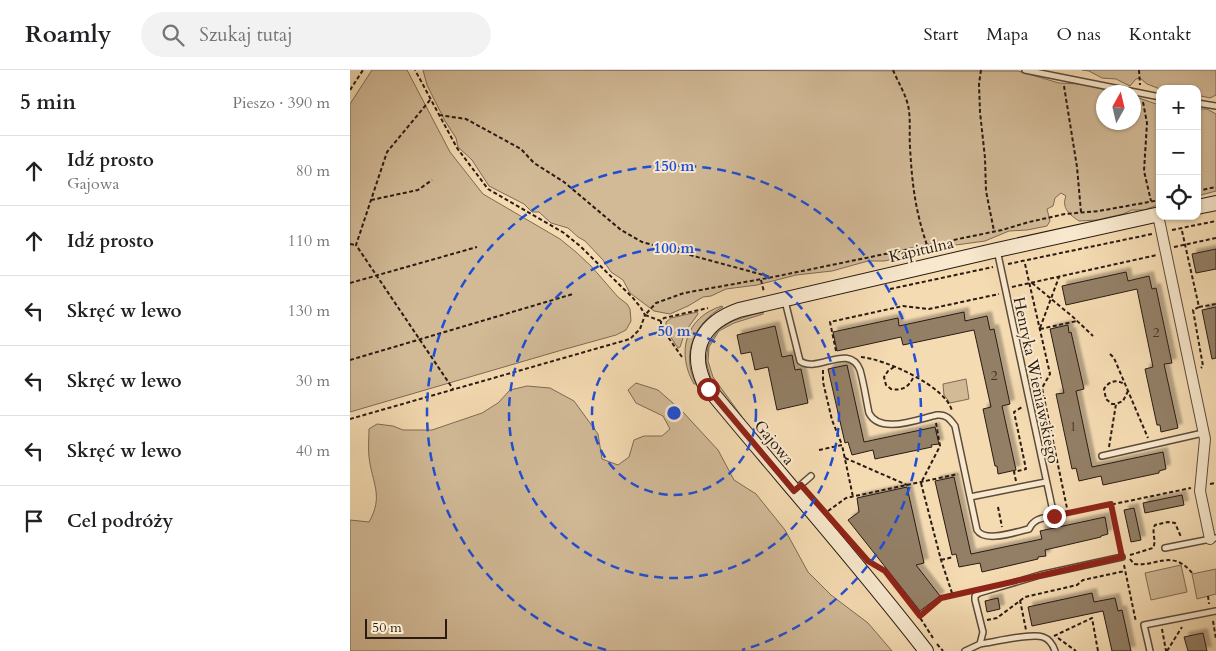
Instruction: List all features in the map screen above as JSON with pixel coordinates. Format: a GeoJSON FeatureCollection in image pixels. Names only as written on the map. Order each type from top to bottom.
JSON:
{"type":"FeatureCollection","features":[{"type":"Feature","properties":{"kind":"street"},"geometry":{"type":"LineString","coordinates":[[1201,206],[1216,203]]}},
{"type":"Feature","properties":{"kind":"street","name":"Kapitulna"},"geometry":{"type":"LineString","coordinates":[[702,339],[712,324],[728,314],[997,250],[1156,216]]}},
{"type":"Feature","properties":{"kind":"street"},"geometry":{"type":"LineString","coordinates":[[1159,220],[1160,232],[1205,439],[1201,486],[1213,538]]}},
{"type":"Feature","properties":{"kind":"street","name":"Gajowa"},"geometry":{"type":"LineString","coordinates":[[702,339],[698,366],[704,383],[860,567],[926,651]]}},
{"type":"Feature","properties":{"kind":"lane"},"geometry":{"type":"LineString","coordinates":[[1025,70],[1156,95]]}},
{"type":"Feature","properties":{"kind":"lane"},"geometry":{"type":"LineString","coordinates":[[1201,104],[1216,106]]}},
{"type":"Feature","properties":{"kind":"lane","name":"Henryka Wieniawskiego"},"geometry":{"type":"LineString","coordinates":[[997,250],[1054,516]]}},
{"type":"Feature","properties":{"kind":"lane"},"geometry":{"type":"LineString","coordinates":[[785,299],[800,361],[807,365],[842,358],[853,360],[859,369],[869,413],[876,422],[893,425],[934,415],[945,416],[955,426],[979,534],[989,537],[1029,529],[1037,519],[1054,516]]}},
{"type":"Feature","properties":{"kind":"lane"},"geometry":{"type":"LineString","coordinates":[[1102,456],[1204,434]]}},
{"type":"Feature","properties":{"kind":"lane"},"geometry":{"type":"LineString","coordinates":[[794,491],[811,476]]}},
{"type":"Feature","properties":{"kind":"lane"},"geometry":{"type":"LineString","coordinates":[[970,497],[1046,482]]}},
{"type":"Feature","properties":{"kind":"lane"},"geometry":{"type":"LineString","coordinates":[[1165,548],[1213,538]]}},
{"type":"Feature","properties":{"kind":"lane"},"geometry":{"type":"LineString","coordinates":[[980,644],[983,632],[975,600],[975,596],[979,593],[1040,575],[1125,556]]}},
{"type":"Feature","properties":{"kind":"lane"},"geometry":{"type":"LineString","coordinates":[[1150,651],[1144,625],[1216,611]]}},
{"type":"Feature","properties":{"kind":"lane"},"geometry":{"type":"LineString","coordinates":[[965,651],[980,644],[1027,637],[1043,637],[1050,642],[1055,651]]}},
{"type":"Feature","properties":{"kind":"path"},"geometry":{"type":"LineString","coordinates":[[350,90],[364,70]]}},
{"type":"Feature","properties":{"kind":"path"},"geometry":{"type":"LineString","coordinates":[[416,70],[430,100],[457,148],[488,189],[564,233],[580,246],[633,298],[645,315],[661,321]]}},
{"type":"Feature","properties":{"kind":"path"},"geometry":{"type":"LineString","coordinates":[[893,70],[908,103],[913,187],[918,218],[927,245]]}},
{"type":"Feature","properties":{"kind":"path"},"geometry":{"type":"LineString","coordinates":[[981,70],[978,84],[986,191],[994,231]]}},
{"type":"Feature","properties":{"kind":"path"},"geometry":{"type":"LineString","coordinates":[[1139,70],[1147,123],[1144,171],[1151,201]]}},
{"type":"Feature","properties":{"kind":"path"},"geometry":{"type":"LineString","coordinates":[[1061,78],[1076,167],[1081,212]]}},
{"type":"Feature","properties":{"kind":"path"},"geometry":{"type":"LineString","coordinates":[[356,245],[387,152],[430,100]]}},
{"type":"Feature","properties":{"kind":"path"},"geometry":{"type":"LineString","coordinates":[[438,115],[466,119],[521,149],[534,162],[564,182],[621,230],[642,242],[773,277]]}},
{"type":"Feature","properties":{"kind":"path"},"geometry":{"type":"LineString","coordinates":[[371,200],[418,190],[432,180]]}},
{"type":"Feature","properties":{"kind":"path"},"geometry":{"type":"LineString","coordinates":[[1201,190],[1216,187]]}},
{"type":"Feature","properties":{"kind":"path"},"geometry":{"type":"LineString","coordinates":[[350,419],[630,339],[640,330],[645,315],[656,303],[684,293],[773,277],[994,231],[1065,214],[1099,211],[1156,200]]}},
{"type":"Feature","properties":{"kind":"path"},"geometry":{"type":"LineString","coordinates":[[885,290],[1216,221]]}},
{"type":"Feature","properties":{"kind":"path"},"geometry":{"type":"LineString","coordinates":[[1182,231],[1199,307]]}},
{"type":"Feature","properties":{"kind":"path"},"geometry":{"type":"LineString","coordinates":[[350,244],[356,245],[452,390]]}},
{"type":"Feature","properties":{"kind":"path"},"geometry":{"type":"LineString","coordinates":[[350,283],[477,247]]}},
{"type":"Feature","properties":{"kind":"path"},"geometry":{"type":"LineString","coordinates":[[1025,264],[1050,374],[1042,388],[1068,513]]}},
{"type":"Feature","properties":{"kind":"path"},"geometry":{"type":"LineString","coordinates":[[1040,329],[1059,276]]}},
{"type":"Feature","properties":{"kind":"path"},"geometry":{"type":"LineString","coordinates":[[761,279],[765,295]]}},
{"type":"Feature","properties":{"kind":"path"},"geometry":{"type":"LineString","coordinates":[[1032,283],[1093,336]]}},
{"type":"Feature","properties":{"kind":"path"},"geometry":{"type":"LineString","coordinates":[[350,360],[573,294]]}},
{"type":"Feature","properties":{"kind":"path"},"geometry":{"type":"LineString","coordinates":[[1199,370],[1203,366],[1193,310],[1216,304]]}},
{"type":"Feature","properties":{"kind":"path"},"geometry":{"type":"LineString","coordinates":[[661,321],[664,318],[708,308]]}},
{"type":"Feature","properties":{"kind":"path"},"geometry":{"type":"LineString","coordinates":[[661,321],[661,327],[682,357]]}},
{"type":"Feature","properties":{"kind":"path"},"geometry":{"type":"LineString","coordinates":[[1040,329],[1077,321]]}},
{"type":"Feature","properties":{"kind":"path"},"geometry":{"type":"LineString","coordinates":[[1110,354],[1126,386],[1151,446]]}},
{"type":"Feature","properties":{"kind":"path"},"geometry":{"type":"LineString","coordinates":[[848,358],[862,357],[894,367],[930,384],[951,407],[955,426]]}},
{"type":"Feature","properties":{"kind":"path"},"geometry":{"type":"LineString","coordinates":[[824,362],[824,382],[832,420],[842,445],[853,497]]}},
{"type":"Feature","properties":{"kind":"path"},"geometry":{"type":"LineString","coordinates":[[894,367],[884,376],[886,385],[891,389],[905,388],[911,383],[914,376]]}},
{"type":"Feature","properties":{"kind":"path"},"geometry":{"type":"LineString","coordinates":[[1126,386],[1117,381],[1109,383],[1104,389],[1106,399],[1112,404],[1116,404],[1123,401],[1128,391]]}},
{"type":"Feature","properties":{"kind":"path"},"geometry":{"type":"LineString","coordinates":[[1108,455],[1116,404]]}},
{"type":"Feature","properties":{"kind":"path"},"geometry":{"type":"LineString","coordinates":[[1016,482],[1014,472],[1026,469],[1014,412],[1022,407]]}},
{"type":"Feature","properties":{"kind":"path"},"geometry":{"type":"LineString","coordinates":[[934,415],[940,446],[921,483],[940,560],[953,596]]}},
{"type":"Feature","properties":{"kind":"path"},"geometry":{"type":"LineString","coordinates":[[819,450],[842,445]]}},
{"type":"Feature","properties":{"kind":"path"},"geometry":{"type":"LineString","coordinates":[[845,458],[908,486]]}},
{"type":"Feature","properties":{"kind":"path"},"geometry":{"type":"LineString","coordinates":[[828,510],[846,498],[965,473]]}},
{"type":"Feature","properties":{"kind":"path"},"geometry":{"type":"LineString","coordinates":[[1054,516],[1216,483]]}},
{"type":"Feature","properties":{"kind":"path"},"geometry":{"type":"LineString","coordinates":[[1111,504],[1125,556],[1125,571],[1137,624]]}},
{"type":"Feature","properties":{"kind":"path"},"geometry":{"type":"LineString","coordinates":[[998,507],[1004,534]]}},
{"type":"Feature","properties":{"kind":"path"},"geometry":{"type":"LineString","coordinates":[[1125,556],[1154,548],[1156,540],[1155,525],[1168,522],[1175,522],[1184,544]]}},
{"type":"Feature","properties":{"kind":"path"},"geometry":{"type":"LineString","coordinates":[[1125,556],[1138,565],[1160,560],[1181,562],[1193,574]]}},
{"type":"Feature","properties":{"kind":"path"},"geometry":{"type":"LineString","coordinates":[[940,560],[953,557]]}},
{"type":"Feature","properties":{"kind":"path"},"geometry":{"type":"LineString","coordinates":[[871,564],[885,571],[943,651]]}},
{"type":"Feature","properties":{"kind":"path"},"geometry":{"type":"LineString","coordinates":[[980,621],[997,618],[1025,597],[1077,585],[1083,580],[1125,571]]}},
{"type":"Feature","properties":{"kind":"path"},"geometry":{"type":"LineString","coordinates":[[918,617],[941,598],[972,592]]}},
{"type":"Feature","properties":{"kind":"path"},"geometry":{"type":"LineString","coordinates":[[1020,600],[1027,637]]}},
{"type":"Feature","properties":{"kind":"path"},"geometry":{"type":"LineString","coordinates":[[1051,637],[1092,618],[1098,651]]}},
{"type":"Feature","properties":{"kind":"path"},"geometry":{"type":"LineString","coordinates":[[1160,622],[1166,651]]}},
{"type":"Feature","properties":{"kind":"path"},"geometry":{"type":"LineString","coordinates":[[1166,651],[1184,622]]}},
{"type":"Feature","properties":{"kind":"shaded area"},"geometry":{"type":"Polygon","coordinates":[[[372,70],[407,70],[450,152],[483,194],[560,239],[591,266],[630,309],[631,321],[626,330],[616,335],[350,412],[350,104],[372,70]]]}},
{"type":"Feature","properties":{"kind":"shaded area"},"geometry":{"type":"Polygon","coordinates":[[[423,70],[1018,71],[1059,83],[1081,84],[1096,87],[1096,130],[1141,130],[1141,99],[1156,104],[1156,206],[1144,210],[1132,210],[1097,220],[1079,221],[1067,211],[1065,204],[1066,196],[1061,193],[1055,198],[1053,206],[1047,209],[1050,221],[1047,226],[1009,231],[985,241],[956,245],[925,253],[884,261],[868,261],[832,271],[796,275],[757,285],[726,289],[711,296],[703,297],[670,314],[654,311],[630,293],[623,280],[611,272],[603,260],[585,241],[568,228],[551,223],[539,212],[532,212],[524,204],[489,186],[472,160],[458,147],[456,138],[427,85],[423,70]]]}},
{"type":"Feature","properties":{"kind":"shaded area"},"geometry":{"type":"Polygon","coordinates":[[[1082,70],[1216,70],[1216,95],[1210,98],[1201,96],[1201,85],[1156,85],[1156,87],[1147,84],[1140,78],[1128,85],[1116,79],[1102,78],[1089,71],[1082,70]]]}},
{"type":"Feature","properties":{"kind":"shaded area"},"geometry":{"type":"Polygon","coordinates":[[[1201,109],[1207,109],[1216,114],[1216,191],[1201,195],[1201,130],[1201,109]]]}},
{"type":"Feature","properties":{"kind":"shaded area"},"geometry":{"type":"Polygon","coordinates":[[[722,306],[705,321],[693,340],[690,350],[690,361],[691,373],[696,384],[694,384],[686,360],[687,338],[699,318],[709,311],[722,306]]]}},
{"type":"Feature","properties":{"kind":"shaded area"},"geometry":{"type":"Polygon","coordinates":[[[764,311],[763,314],[734,323],[719,331],[709,347],[708,361],[713,377],[780,465],[739,417],[711,379],[706,361],[708,346],[718,330],[733,321],[764,311]]]}},
{"type":"Feature","properties":{"kind":"shaded area"},"geometry":{"type":"Polygon","coordinates":[[[697,312],[698,314],[685,332],[678,348],[666,330],[666,322],[671,318],[697,312]]]}},
{"type":"Feature","properties":{"kind":"shaded area"},"geometry":{"type":"Polygon","coordinates":[[[966,379],[969,399],[950,403],[944,395],[943,384],[966,379]]]}},
{"type":"Feature","properties":{"kind":"shaded area"},"geometry":{"type":"Polygon","coordinates":[[[636,383],[658,390],[682,411],[718,450],[734,480],[756,494],[785,530],[808,572],[831,595],[868,623],[892,651],[350,651],[350,520],[369,522],[376,505],[376,489],[369,457],[369,429],[377,424],[393,426],[403,430],[432,430],[482,413],[498,403],[510,390],[527,386],[550,388],[574,401],[598,434],[602,459],[618,465],[629,457],[634,440],[644,436],[662,436],[670,429],[663,416],[636,403],[628,390],[636,383]]]}},
{"type":"Feature","properties":{"kind":"shaded area"},"geometry":{"type":"Polygon","coordinates":[[[1181,565],[1187,592],[1151,600],[1145,573],[1181,565]]]}},
{"type":"Feature","properties":{"kind":"shaded area"},"geometry":{"type":"Polygon","coordinates":[[[1216,569],[1216,594],[1197,599],[1192,574],[1216,569]]]}},
{"type":"Feature","properties":{"kind":"building"},"geometry":{"type":"Polygon","coordinates":[[[1216,249],[1216,269],[1196,273],[1192,254],[1216,249]]]}},
{"type":"Feature","properties":{"kind":"building"},"geometry":{"type":"Polygon","coordinates":[[[1126,272],[1128,281],[1149,276],[1152,289],[1156,288],[1172,363],[1164,364],[1178,428],[1161,432],[1160,425],[1157,425],[1145,369],[1153,367],[1137,289],[1066,305],[1062,286],[1126,272]]]}},
{"type":"Feature","properties":{"kind":"building"},"geometry":{"type":"Polygon","coordinates":[[[1216,307],[1216,358],[1212,359],[1202,310],[1216,307]]]}},
{"type":"Feature","properties":{"kind":"building"},"geometry":{"type":"Polygon","coordinates":[[[964,312],[965,321],[987,316],[990,330],[994,329],[1010,404],[1002,406],[1016,470],[998,474],[997,466],[995,466],[983,409],[991,407],[974,330],[903,345],[901,337],[837,351],[833,332],[898,318],[899,326],[964,312]]]}},
{"type":"Feature","properties":{"kind":"building"},"geometry":{"type":"Polygon","coordinates":[[[1068,325],[1084,389],[1076,391],[1092,467],[1163,452],[1166,469],[1159,471],[1159,473],[1103,485],[1101,476],[1079,481],[1076,468],[1072,469],[1056,394],[1064,393],[1050,329],[1068,325]]]}},
{"type":"Feature","properties":{"kind":"building"},"geometry":{"type":"Polygon","coordinates":[[[775,326],[782,357],[792,355],[795,370],[801,369],[808,403],[777,410],[768,367],[755,370],[751,352],[741,354],[737,335],[775,326]]]}},
{"type":"Feature","properties":{"kind":"building"},"geometry":{"type":"Polygon","coordinates":[[[847,365],[864,442],[935,427],[939,444],[875,459],[873,450],[852,455],[848,442],[845,443],[828,369],[847,365]]]}},
{"type":"Feature","properties":{"kind":"building"},"geometry":{"type":"Polygon","coordinates":[[[954,477],[971,554],[1042,539],[1040,531],[1105,517],[1108,534],[1045,550],[1046,556],[1038,557],[1038,559],[982,572],[980,563],[959,567],[956,554],[952,555],[935,481],[954,477]]]}},
{"type":"Feature","properties":{"kind":"building"},"geometry":{"type":"Polygon","coordinates":[[[907,487],[924,563],[916,565],[940,596],[920,611],[848,520],[859,512],[857,498],[907,487]]]}},
{"type":"Feature","properties":{"kind":"building"},"geometry":{"type":"Polygon","coordinates":[[[1182,495],[1184,505],[1145,513],[1143,503],[1182,495]]]}},
{"type":"Feature","properties":{"kind":"building"},"geometry":{"type":"Polygon","coordinates":[[[1134,508],[1141,540],[1131,542],[1124,510],[1134,508]]]}},
{"type":"Feature","properties":{"kind":"building"},"geometry":{"type":"Polygon","coordinates":[[[1092,593],[1094,602],[1115,598],[1118,611],[1122,610],[1131,651],[1112,651],[1103,611],[1032,626],[1028,607],[1092,593]]]}},
{"type":"Feature","properties":{"kind":"building"},"geometry":{"type":"Polygon","coordinates":[[[998,598],[1000,609],[987,612],[985,601],[998,598]]]}},
{"type":"Feature","properties":{"kind":"building"},"geometry":{"type":"Polygon","coordinates":[[[1203,633],[1207,651],[1188,651],[1184,637],[1203,633]]]}},
{"type":"Feature","properties":{"kind":"route"},"geometry":{"type":"LineString","coordinates":[[708,389],[776,472],[794,491],[801,485],[868,561],[873,566],[878,566],[885,571],[920,616],[941,598],[1010,584],[1040,575],[1122,557],[1111,504],[1054,516]]}}]}
